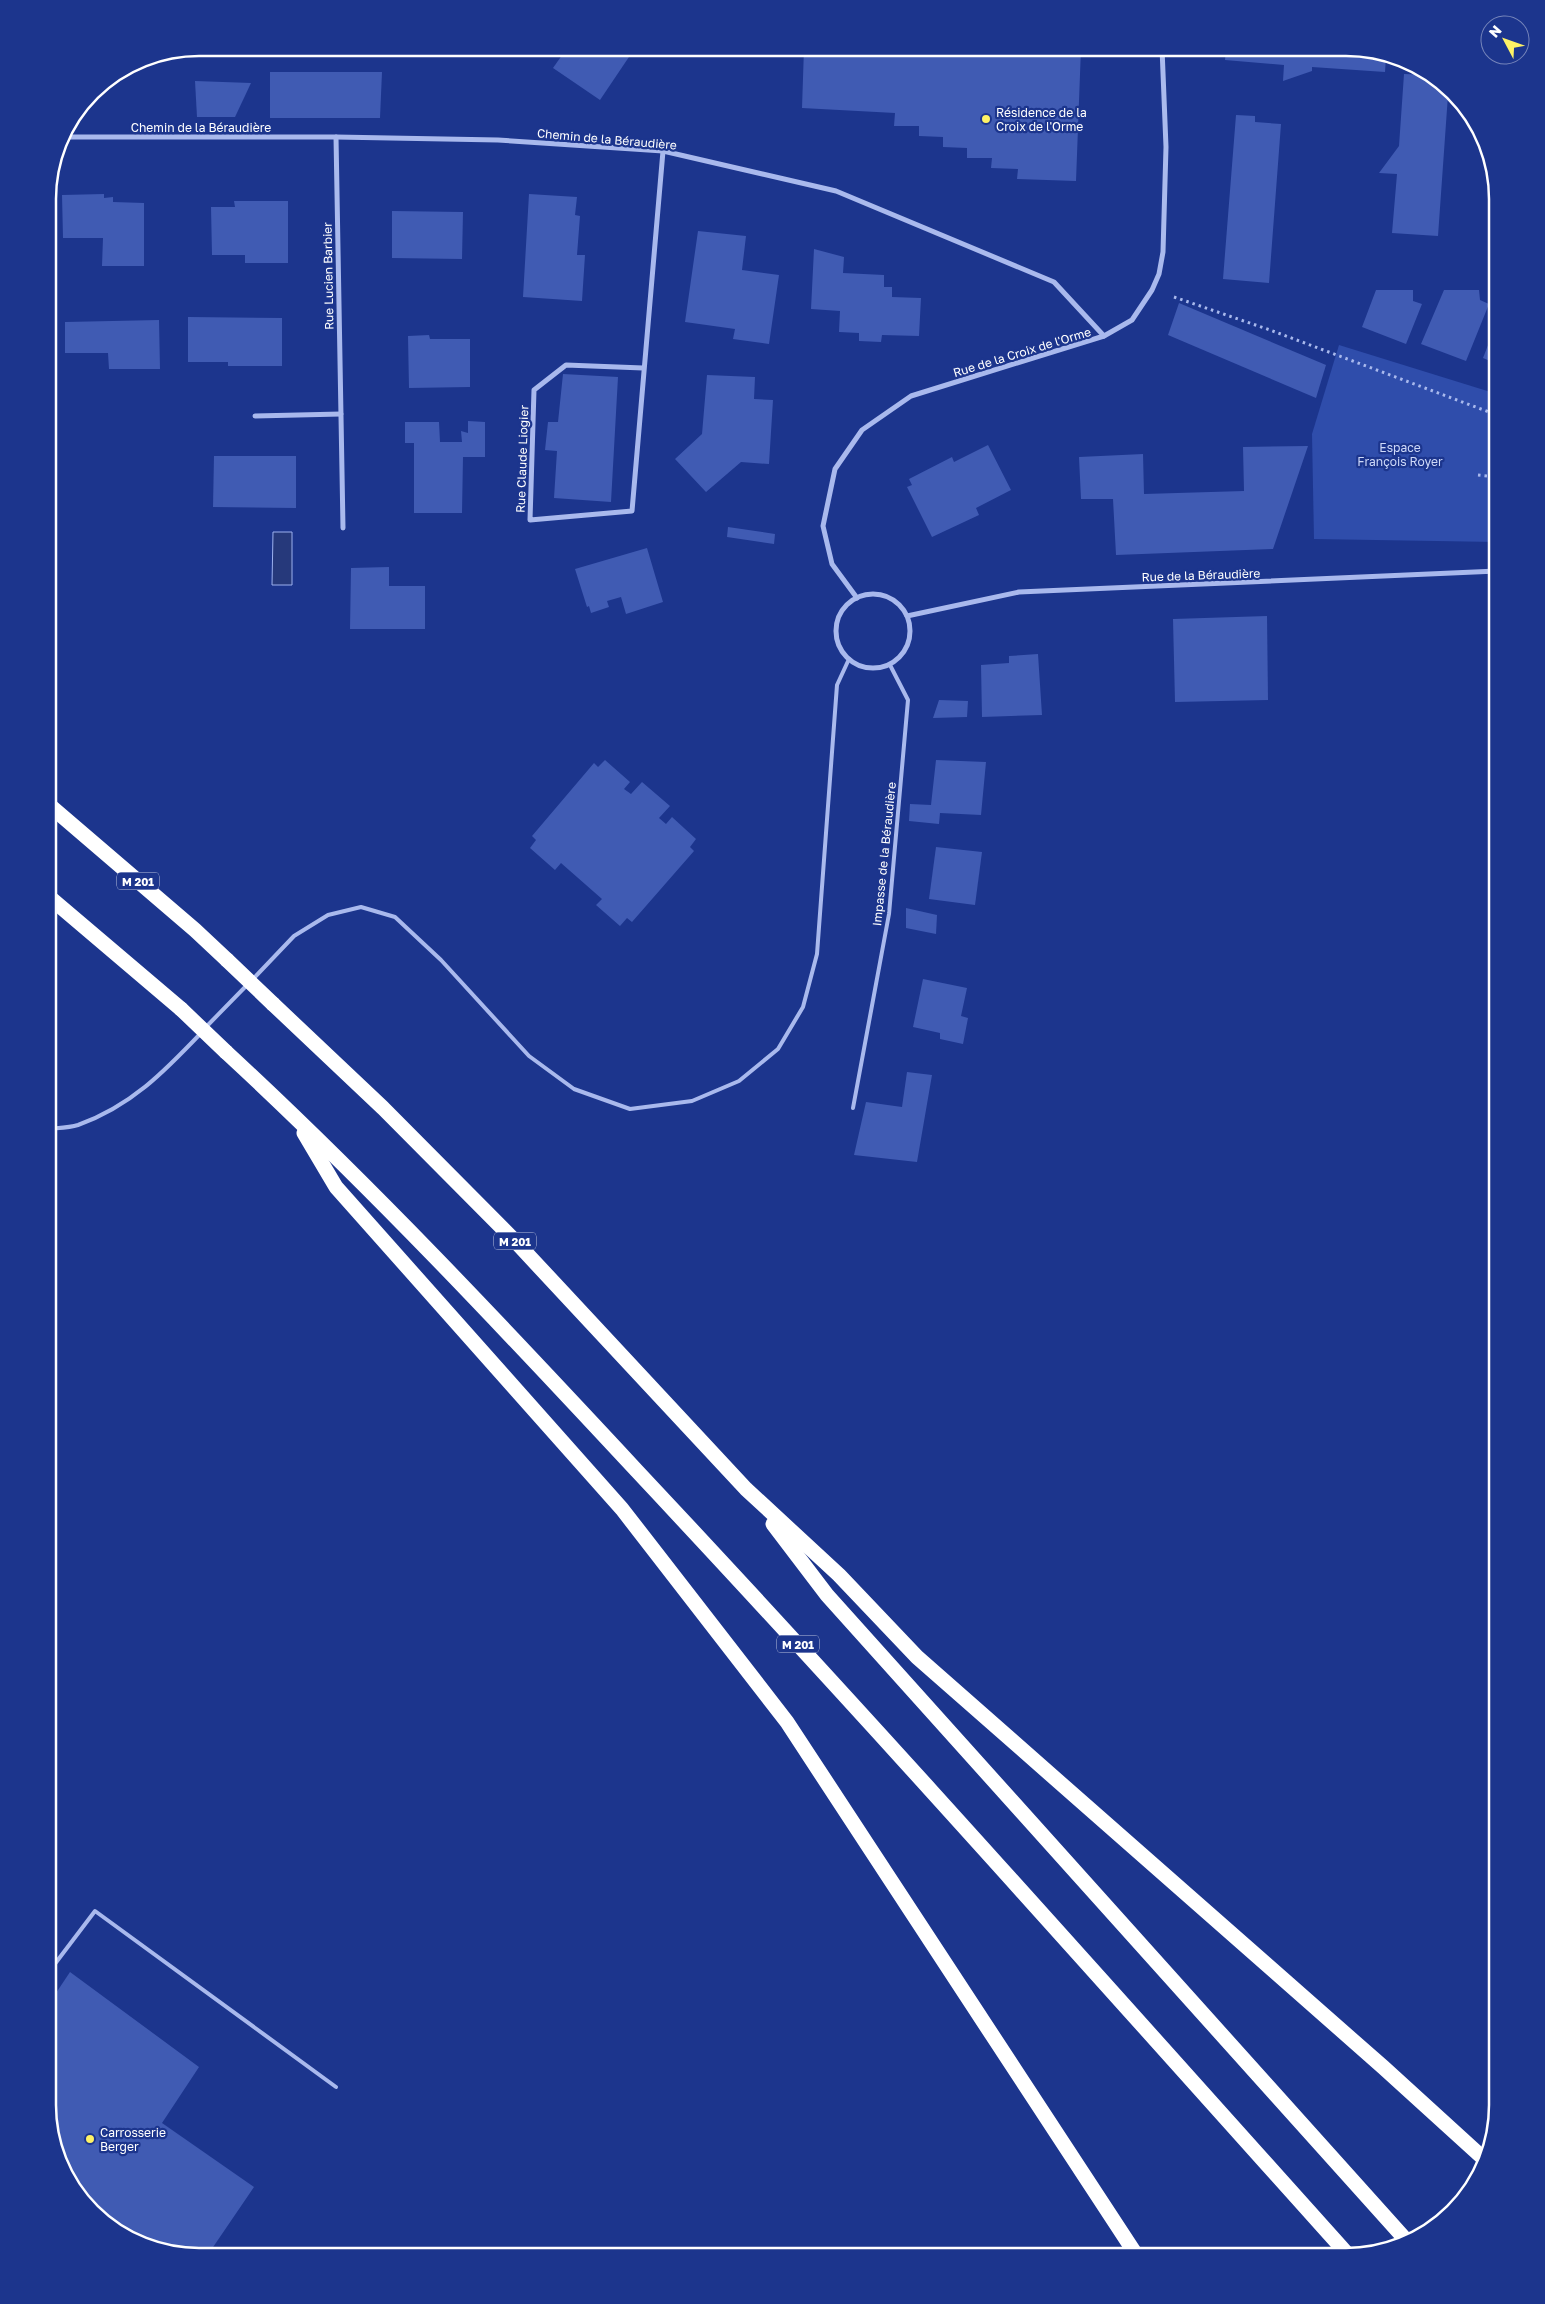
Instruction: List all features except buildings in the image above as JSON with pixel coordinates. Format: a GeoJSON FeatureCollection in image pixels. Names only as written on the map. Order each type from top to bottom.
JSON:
{"type":"FeatureCollection","features":[{"type":"Feature","properties":{"kind":"highway","name":"M 201"},"geometry":{"type":"LineString","coordinates":[[57,812],[227,960],[383,1108],[516,1242],[746,1489],[827,1595],[1402,2236]]}},
{"type":"Feature","properties":{"kind":"highway","name":"M 201"},"geometry":{"type":"LineString","coordinates":[[57,903],[181,1009],[292,1112],[439,1259],[758,1600],[1341,2248]]}},
{"type":"Feature","properties":{"kind":"highway"},"geometry":{"type":"LineString","coordinates":[[292,1112],[336,1187],[622,1509],[787,1722],[1132,2248]]}},
{"type":"Feature","properties":{"kind":"highway"},"geometry":{"type":"LineString","coordinates":[[746,1489],[839,1575],[917,1657],[1383,2067],[1479,2155]]}},
{"type":"Feature","properties":{"kind":"street","name":"Rue de la Croix de l'Orme"},"geometry":{"type":"LineString","coordinates":[[858,598],[832,564],[822,526],[835,469],[862,430],[911,396],[1088,343],[1104,336],[1132,320],[1152,290],[1159,274],[1162,252],[1166,147],[1162,57]]}},
{"type":"Feature","properties":{"kind":"street","name":"Chemin de la Béraudière"},"geometry":{"type":"LineString","coordinates":[[70,138],[336,137],[498,140],[663,152],[836,191],[1054,282],[1104,336]]}},
{"type":"Feature","properties":{"kind":"street","name":"Rue Lucien Barbier"},"geometry":{"type":"LineString","coordinates":[[336,137],[342,528]]}},
{"type":"Feature","properties":{"kind":"street","name":"Rue Claude Liogier"},"geometry":{"type":"LineString","coordinates":[[643,368],[566,365],[534,390],[530,520],[632,511],[663,152]]}},
{"type":"Feature","properties":{"kind":"street"},"geometry":{"type":"LineString","coordinates":[[255,416],[341,414]]}},
{"type":"Feature","properties":{"kind":"street","name":"Rue de la Béraudière"},"geometry":{"type":"LineString","coordinates":[[907,616],[1019,592],[1489,571]]}},
{"type":"Feature","properties":{"kind":"street"},"geometry":{"type":"LineString","coordinates":[[869,594],[880,595],[900,606],[907,616],[910,638],[899,658],[890,664],[868,668],[858,665],[849,659],[841,650],[836,626],[840,615],[848,604],[858,598],[869,594]]}},
{"type":"Feature","properties":{"kind":"lane"},"geometry":{"type":"LineString","coordinates":[[57,1128],[77,1125],[129,1101],[171,1064],[294,936],[328,914],[361,907],[396,917],[442,960],[529,1056],[574,1089],[630,1109],[692,1101],[739,1081],[778,1049],[803,1007],[818,954],[837,685],[849,659]]}},
{"type":"Feature","properties":{"kind":"lane","name":"Impasse de la Béraudière"},"geometry":{"type":"LineString","coordinates":[[853,1108],[889,914],[908,700],[890,664]]}},
{"type":"Feature","properties":{"kind":"lane"},"geometry":{"type":"LineString","coordinates":[[56,1962],[95,1911],[336,2088]]}},
{"type":"Feature","properties":{"kind":"path"},"geometry":{"type":"LineString","coordinates":[[1152,290],[1270,330],[1489,412]]}},
{"type":"Feature","properties":{"kind":"path"},"geometry":{"type":"LineString","coordinates":[[1478,475],[1489,476]]}},
{"type":"Feature","properties":{"kind":"green space","name":"Espace François Royer"},"geometry":{"type":"Polygon","coordinates":[[[1339,345],[1489,392],[1489,542],[1314,539],[1312,434],[1339,345]]]}},
{"type":"Feature","properties":{"kind":"shaded area"},"geometry":{"type":"Polygon","coordinates":[[[273,532],[292,532],[292,585],[272,585],[273,532]]]}},
{"type":"Feature","properties":{"kind":"place","name":"Résidence de la Croix de l'Orme"},"geometry":{"type":"Point","coordinates":[986,119]}},
{"type":"Feature","properties":{"kind":"place","name":"Carrosserie Berger"},"geometry":{"type":"Point","coordinates":[90,2139]}}]}
